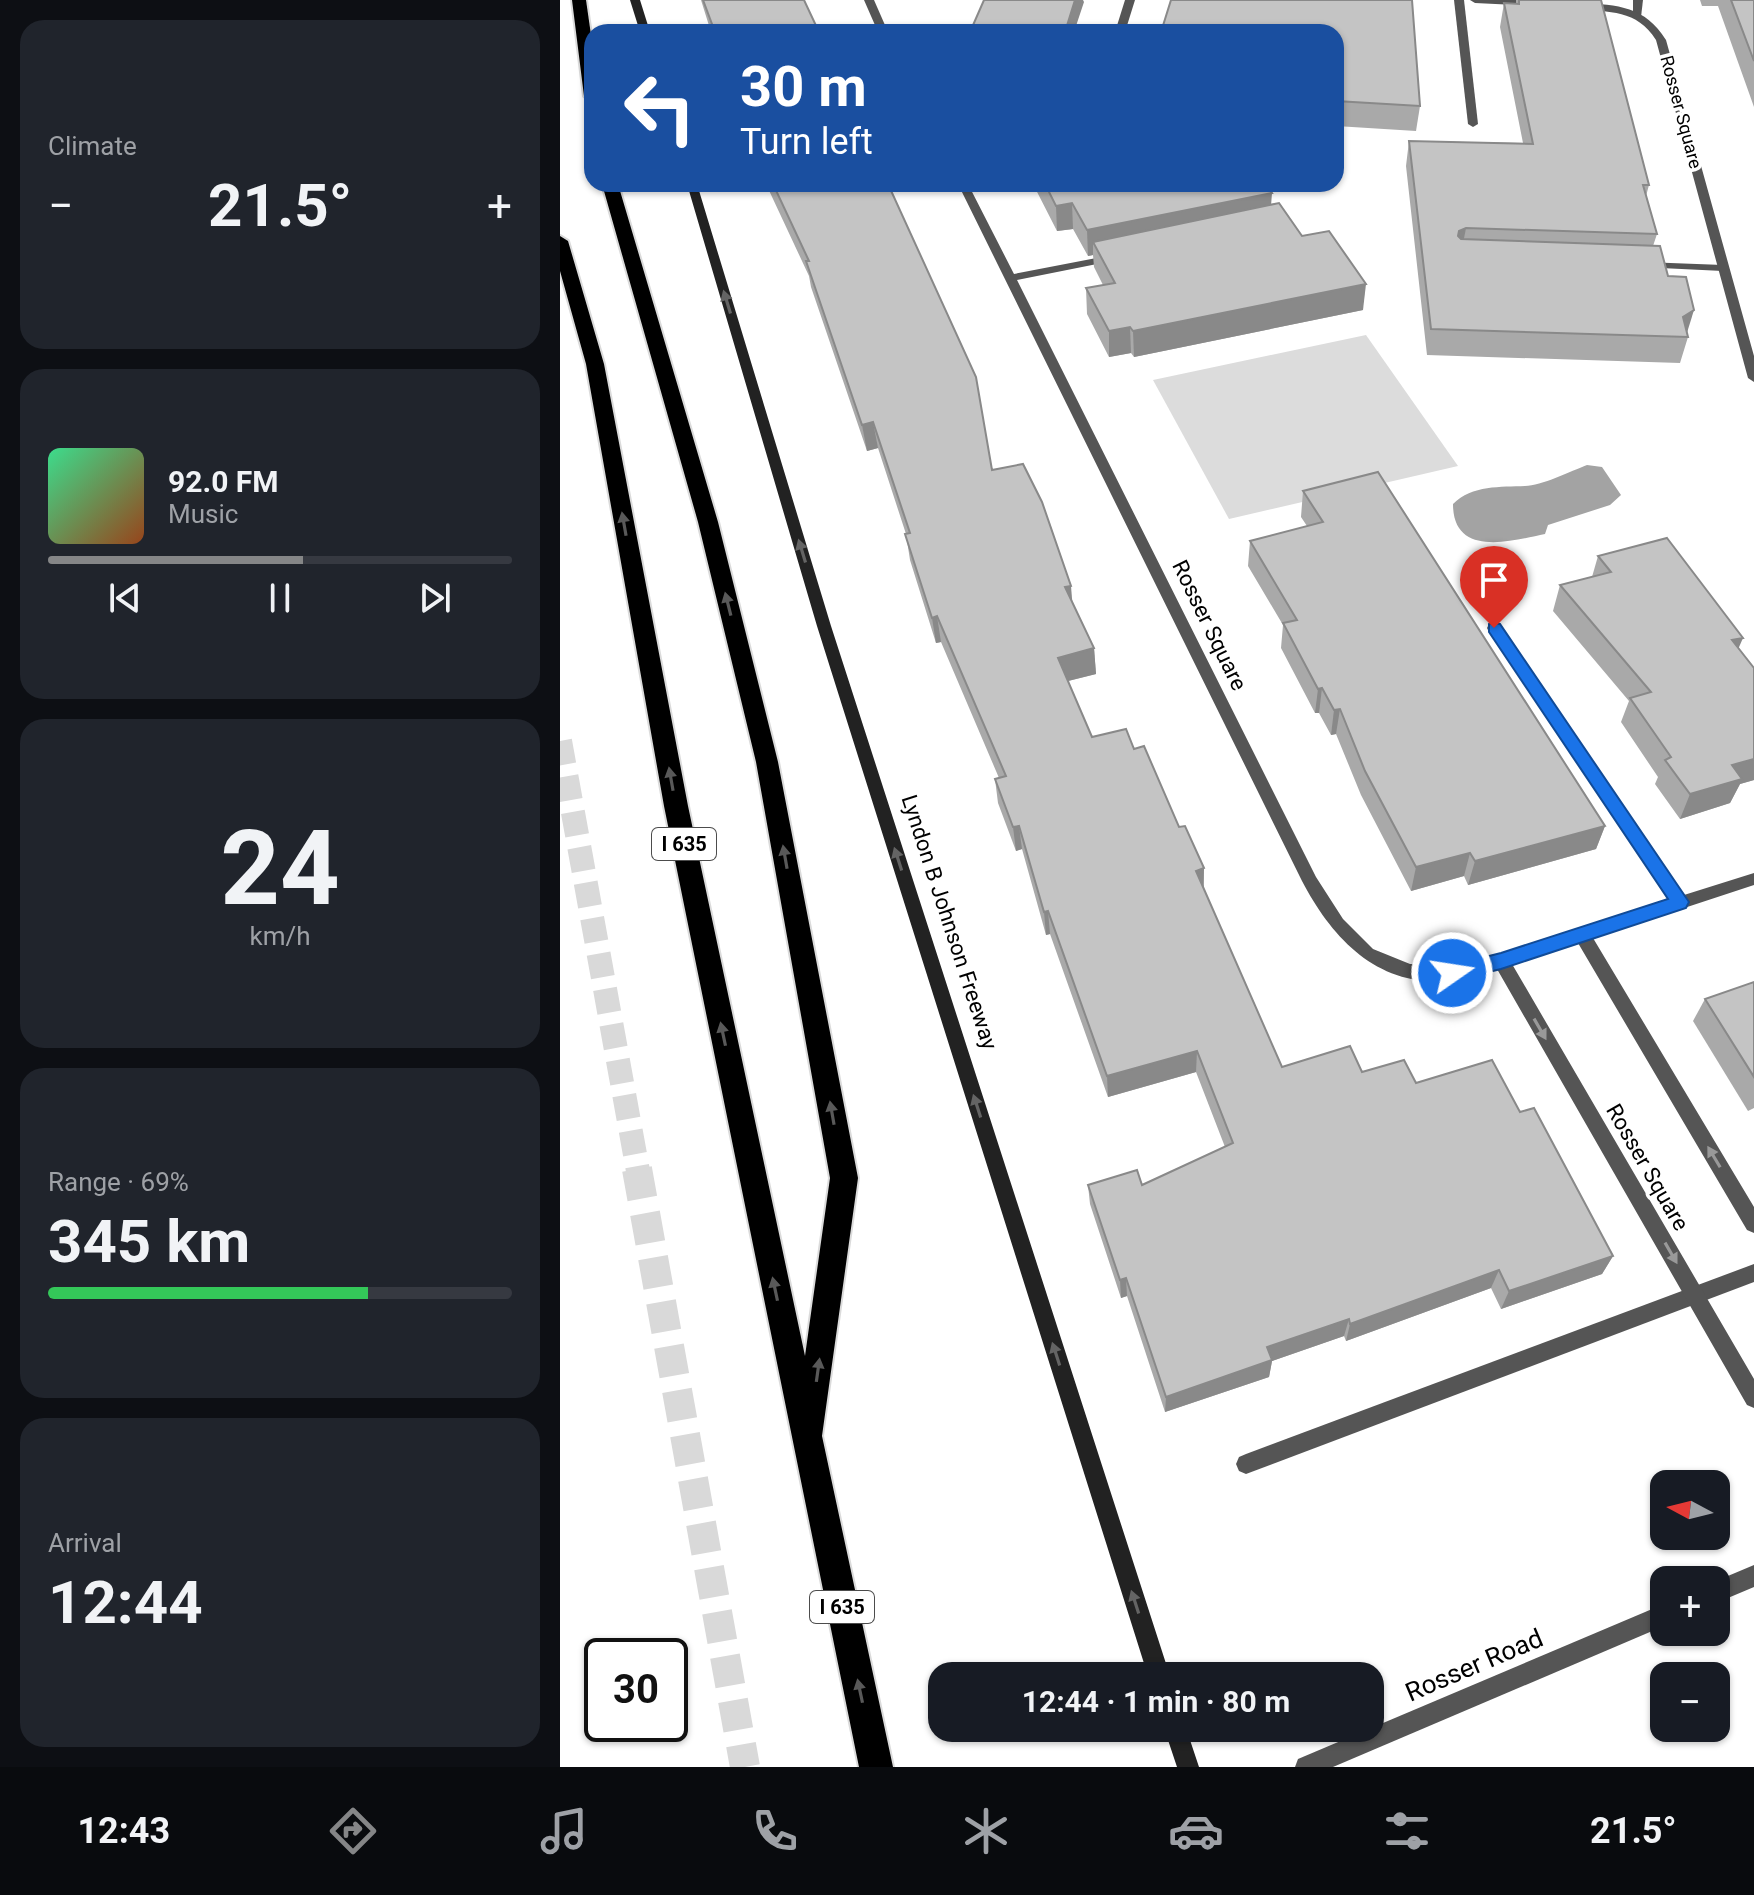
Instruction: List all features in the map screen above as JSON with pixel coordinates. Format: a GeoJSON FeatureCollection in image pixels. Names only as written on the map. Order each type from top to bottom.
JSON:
{"type":"FeatureCollection","features":[{"type":"Feature","properties":{"kind":"highway"},"geometry":{"type":"LineString","coordinates":[[579,0],[584,37]]}},
{"type":"Feature","properties":{"kind":"highway"},"geometry":{"type":"LineString","coordinates":[[612,192],[708,522],[767,762],[844,1178],[808,1448]]}},
{"type":"Feature","properties":{"kind":"highway","name":"I 635"},"geometry":{"type":"LineString","coordinates":[[560,241],[595,364],[676,806],[876,1767]]}},
{"type":"Feature","properties":{"kind":"main road"},"geometry":{"type":"LineString","coordinates":[[635,0],[642,24]]}},
{"type":"Feature","properties":{"kind":"main road","name":"Lyndon B Johnson Freeway"},"geometry":{"type":"LineString","coordinates":[[694,192],[829,641],[1155,1662]]}},
{"type":"Feature","properties":{"kind":"main road"},"geometry":{"type":"LineString","coordinates":[[1180,1742],[1188,1767]]}},
{"type":"Feature","properties":{"kind":"street"},"geometry":{"type":"LineString","coordinates":[[869,0],[867,3],[879,24]]}},
{"type":"Feature","properties":{"kind":"street"},"geometry":{"type":"LineString","coordinates":[[1122,24],[1130,0]]}},
{"type":"Feature","properties":{"kind":"street"},"geometry":{"type":"LineString","coordinates":[[1459,0],[1473,124]]}},
{"type":"Feature","properties":{"kind":"street"},"geometry":{"type":"LineString","coordinates":[[1475,0],[1551,4]]}},
{"type":"Feature","properties":{"kind":"street"},"geometry":{"type":"LineString","coordinates":[[1566,5],[1612,7],[1638,15],[1638,0]]}},
{"type":"Feature","properties":{"kind":"street","name":"Rosser Square"},"geometry":{"type":"LineString","coordinates":[[1638,15],[1653,23],[1661,40],[1754,378]]}},
{"type":"Feature","properties":{"kind":"street","name":"Rosser Square"},"geometry":{"type":"LineString","coordinates":[[967,192],[1310,881],[1337,924],[1367,954],[1409,971],[1452,973],[1501,961],[1754,879]]}},
{"type":"Feature","properties":{"kind":"street"},"geometry":{"type":"LineString","coordinates":[[1012,278],[1120,256]]}},
{"type":"Feature","properties":{"kind":"street"},"geometry":{"type":"LineString","coordinates":[[1630,265],[1723,268]]}},
{"type":"Feature","properties":{"kind":"street"},"geometry":{"type":"LineString","coordinates":[[1494,628],[1680,902]]}},
{"type":"Feature","properties":{"kind":"street"},"geometry":{"type":"LineString","coordinates":[[1582,935],[1754,1224]]}},
{"type":"Feature","properties":{"kind":"street","name":"Rosser Square"},"geometry":{"type":"LineString","coordinates":[[1501,961],[1754,1398]]}},
{"type":"Feature","properties":{"kind":"street"},"geometry":{"type":"LineString","coordinates":[[1246,1464],[1754,1273]]}},
{"type":"Feature","properties":{"kind":"street"},"geometry":{"type":"LineString","coordinates":[[1730,1586],[1754,1576]]}},
{"type":"Feature","properties":{"kind":"street","name":"Rosser Road"},"geometry":{"type":"LineString","coordinates":[[1306,1767],[1650,1621]]}},
{"type":"Feature","properties":{"kind":"shaded area"},"geometry":{"type":"Polygon","coordinates":[[[1366,335],[1458,466],[1229,519],[1153,380],[1366,335]]]}},
{"type":"Feature","properties":{"kind":"shaded area"},"geometry":{"type":"Polygon","coordinates":[[[1587,465],[1602,467],[1621,495],[1610,505],[1548,525],[1545,534],[1487,542],[1473,539],[1463,532],[1456,521],[1453,504],[1469,493],[1487,488],[1539,484],[1587,465]]]}},
{"type":"Feature","properties":{"kind":"building"},"geometry":{"type":"Polygon","coordinates":[[[703,0],[804,0],[815,24],[712,24],[703,0]]]}},
{"type":"Feature","properties":{"kind":"building"},"geometry":{"type":"Polygon","coordinates":[[[984,0],[1075,0],[1068,24],[974,24],[984,0]]]}},
{"type":"Feature","properties":{"kind":"building"},"geometry":{"type":"Polygon","coordinates":[[[1171,0],[1412,0],[1420,106],[1344,101],[1344,24],[1164,24],[1171,0]]]}},
{"type":"Feature","properties":{"kind":"building"},"geometry":{"type":"Polygon","coordinates":[[[1519,0],[1601,0],[1649,185],[1643,185],[1657,234],[1466,228],[1459,231],[1458,236],[1461,239],[1660,246],[1668,276],[1686,277],[1694,310],[1683,317],[1688,337],[1431,329],[1409,141],[1533,144],[1504,3],[1519,4],[1519,0]]]}},
{"type":"Feature","properties":{"kind":"building"},"geometry":{"type":"Polygon","coordinates":[[[1731,0],[1754,0],[1754,61],[1731,0]]]}},
{"type":"Feature","properties":{"kind":"building"},"geometry":{"type":"Polygon","coordinates":[[[777,192],[892,192],[976,377],[992,470],[1023,464],[1042,502],[1071,586],[1065,587],[1094,648],[1058,658],[1092,737],[1126,729],[1134,749],[1144,746],[1179,827],[1185,826],[1204,868],[1196,871],[1282,1067],[1350,1046],[1362,1072],[1404,1060],[1416,1083],[1492,1060],[1520,1112],[1534,1108],[1613,1256],[1509,1291],[1499,1270],[1350,1324],[1349,1319],[1267,1347],[1272,1360],[1166,1397],[1126,1278],[1120,1280],[1088,1185],[1137,1170],[1142,1185],[1233,1143],[1197,1051],[1107,1076],[1048,911],[1044,912],[1019,826],[1013,827],[995,779],[1006,776],[937,616],[932,618],[905,534],[910,533],[873,422],[862,425],[806,261],[809,261],[777,192]]]}},
{"type":"Feature","properties":{"kind":"building"},"geometry":{"type":"Polygon","coordinates":[[[1049,192],[1272,193],[1087,230],[1072,203],[1056,206],[1049,192]]]}},
{"type":"Feature","properties":{"kind":"building"},"geometry":{"type":"Polygon","coordinates":[[[1279,203],[1302,236],[1329,231],[1366,284],[1133,331],[1130,327],[1109,331],[1086,288],[1115,283],[1093,242],[1279,203]]]}},
{"type":"Feature","properties":{"kind":"building"},"geometry":{"type":"Polygon","coordinates":[[[1378,472],[1605,826],[1475,861],[1470,853],[1416,867],[1365,771],[1340,709],[1334,710],[1322,688],[1318,689],[1283,623],[1297,620],[1250,541],[1323,522],[1303,491],[1378,472]]]}},
{"type":"Feature","properties":{"kind":"building"},"geometry":{"type":"Polygon","coordinates":[[[1667,538],[1743,638],[1732,640],[1754,668],[1754,759],[1732,765],[1742,779],[1690,794],[1665,760],[1671,757],[1630,698],[1651,692],[1560,585],[1611,572],[1598,556],[1667,538]]]}},
{"type":"Feature","properties":{"kind":"building"},"geometry":{"type":"Polygon","coordinates":[[[1754,982],[1754,1077],[1705,999],[1754,982]]]}},
{"type":"Feature","properties":{"kind":"tunnel"},"geometry":{"type":"LineString","coordinates":[[560,741],[638,1171]]}},
{"type":"Feature","properties":{"kind":"tunnel"},"geometry":{"type":"LineString","coordinates":[[637,1169],[745,1767]]}},
{"type":"Feature","properties":{"kind":"route"},"geometry":{"type":"LineString","coordinates":[[1452,973],[1501,961],[1680,902],[1494,628]]}}]}
